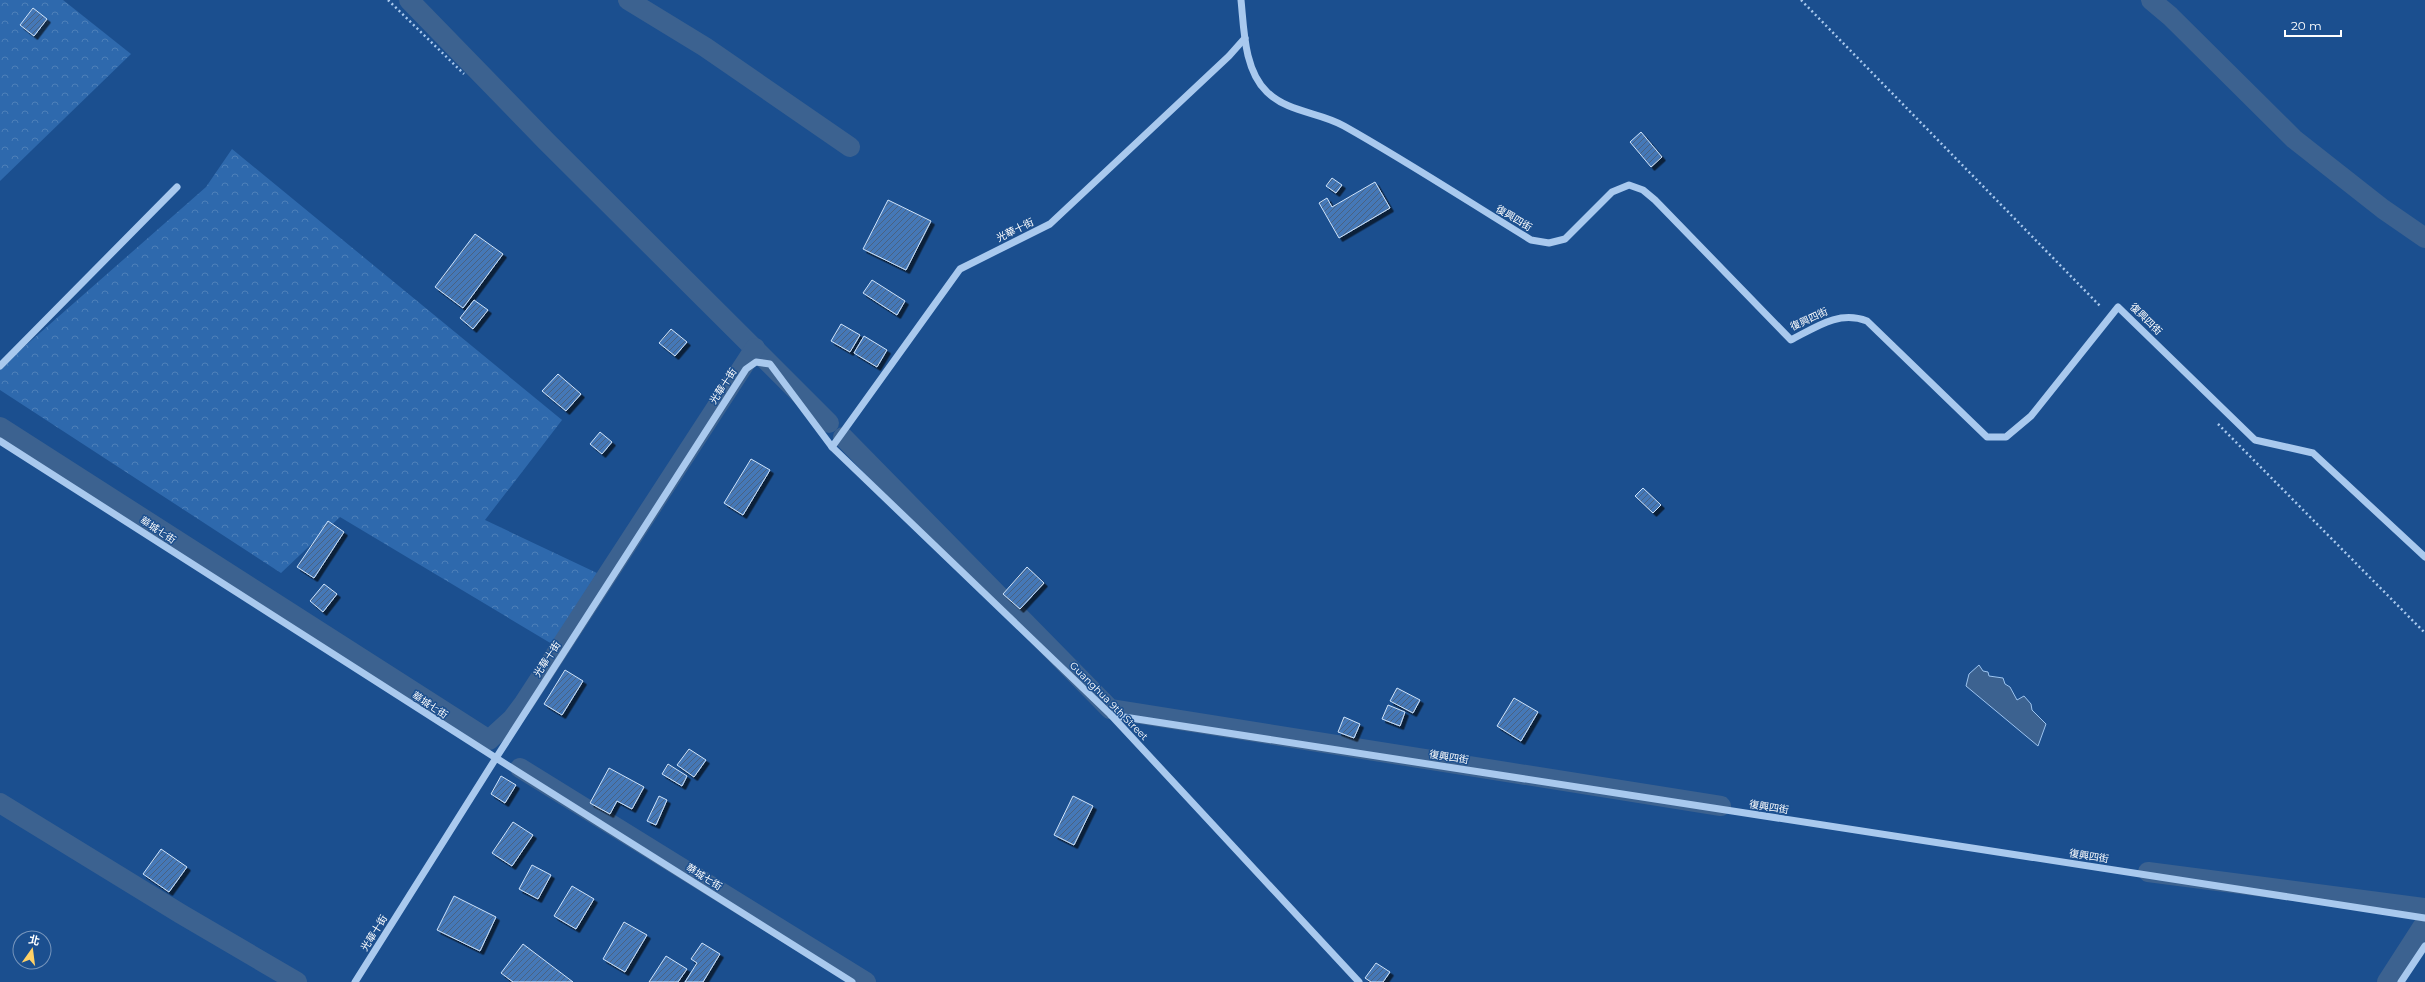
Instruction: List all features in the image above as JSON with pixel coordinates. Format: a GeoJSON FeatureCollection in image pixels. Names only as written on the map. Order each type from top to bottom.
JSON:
{"type":"FeatureCollection","features":[{"type":"Feature","properties":{"kind":"street","name":"復興四街"},"geometry":{"type":"LineString","coordinates":[[1241,0],[1245,38],[1254,72],[1267,92],[1295,109],[1342,125],[1531,240],[1549,244],[1566,239],[1612,192],[1629,185],[1643,190],[1655,200],[1791,340],[1837,317],[1854,316],[1867,321],[1987,437],[2006,437],[2031,416],[2118,307],[2256,440],[2313,452],[2425,557]]}},
{"type":"Feature","properties":{"kind":"street","name":"光華十街"},"geometry":{"type":"LineString","coordinates":[[355,982],[496,758],[746,369],[756,362],[770,364],[832,447],[960,269],[1050,224],[1229,56],[1245,38]]}},
{"type":"Feature","properties":{"kind":"street"},"geometry":{"type":"LineString","coordinates":[[0,366],[177,187]]}},
{"type":"Feature","properties":{"kind":"street","name":"華城七街"},"geometry":{"type":"LineString","coordinates":[[0,440],[496,758],[852,982]]}},
{"type":"Feature","properties":{"kind":"street","name":"Guanghua 9th Street"},"geometry":{"type":"LineString","coordinates":[[832,447],[1110,715],[1359,982]]}},
{"type":"Feature","properties":{"kind":"street","name":"復興四街"},"geometry":{"type":"LineString","coordinates":[[1110,715],[2425,918]]}},
{"type":"Feature","properties":{"kind":"street"},"geometry":{"type":"LineString","coordinates":[[2400,982],[2425,946]]}},
{"type":"Feature","properties":{"kind":"path"},"geometry":{"type":"LineString","coordinates":[[388,0],[464,74]]}},
{"type":"Feature","properties":{"kind":"green space"},"geometry":{"type":"Polygon","coordinates":[[[0,0],[63,0],[131,54],[0,181],[0,0]]]}},
{"type":"Feature","properties":{"kind":"green space"},"geometry":{"type":"Polygon","coordinates":[[[232,149],[562,420],[485,520],[597,573],[552,644],[340,517],[281,573],[0,390],[0,368],[206,187],[232,149]]]}},
{"type":"Feature","properties":{"kind":"shaded area"},"geometry":{"type":"Polygon","coordinates":[[[1979,665],[1983,671],[1988,672],[1989,676],[2003,678],[2005,684],[2010,687],[2017,700],[2024,696],[2031,704],[2032,710],[2046,724],[2038,746],[1966,686],[1969,674],[1979,665]]]}},
{"type":"Feature","properties":{"kind":"building"},"geometry":{"type":"Polygon","coordinates":[[[33,8],[47,19],[34,36],[20,25],[33,8]]]}},
{"type":"Feature","properties":{"kind":"building"},"geometry":{"type":"Polygon","coordinates":[[[1641,132],[1662,157],[1651,167],[1630,142],[1641,132]]]}},
{"type":"Feature","properties":{"kind":"building"},"geometry":{"type":"Polygon","coordinates":[[[1332,178],[1342,185],[1336,193],[1326,186],[1332,178]]]}},
{"type":"Feature","properties":{"kind":"building"},"geometry":{"type":"Polygon","coordinates":[[[1375,182],[1390,208],[1339,238],[1319,203],[1327,198],[1332,207],[1375,182]]]}},
{"type":"Feature","properties":{"kind":"building"},"geometry":{"type":"Polygon","coordinates":[[[888,200],[931,221],[906,270],[863,249],[888,200]]]}},
{"type":"Feature","properties":{"kind":"building"},"geometry":{"type":"Polygon","coordinates":[[[475,234],[503,254],[463,308],[435,287],[475,234]]]}},
{"type":"Feature","properties":{"kind":"building"},"geometry":{"type":"Polygon","coordinates":[[[872,280],[905,301],[897,315],[863,293],[872,280]]]}},
{"type":"Feature","properties":{"kind":"building"},"geometry":{"type":"Polygon","coordinates":[[[474,300],[488,310],[473,329],[460,318],[474,300]]]}},
{"type":"Feature","properties":{"kind":"building"},"geometry":{"type":"Polygon","coordinates":[[[841,324],[860,335],[850,352],[831,341],[841,324]]]}},
{"type":"Feature","properties":{"kind":"building"},"geometry":{"type":"Polygon","coordinates":[[[671,329],[687,342],[675,356],[659,343],[671,329]]]}},
{"type":"Feature","properties":{"kind":"building"},"geometry":{"type":"Polygon","coordinates":[[[864,336],[887,350],[877,367],[854,353],[864,336]]]}},
{"type":"Feature","properties":{"kind":"building"},"geometry":{"type":"Polygon","coordinates":[[[558,374],[581,394],[566,411],[542,391],[558,374]]]}},
{"type":"Feature","properties":{"kind":"building"},"geometry":{"type":"Polygon","coordinates":[[[600,432],[612,442],[602,454],[590,444],[600,432]]]}},
{"type":"Feature","properties":{"kind":"building"},"geometry":{"type":"Polygon","coordinates":[[[751,459],[770,470],[743,515],[724,503],[751,459]]]}},
{"type":"Feature","properties":{"kind":"building"},"geometry":{"type":"Polygon","coordinates":[[[1643,488],[1661,505],[1653,513],[1635,496],[1643,488]]]}},
{"type":"Feature","properties":{"kind":"building"},"geometry":{"type":"Polygon","coordinates":[[[328,521],[344,532],[314,578],[297,567],[328,521]]]}},
{"type":"Feature","properties":{"kind":"building"},"geometry":{"type":"Polygon","coordinates":[[[1027,567],[1044,583],[1020,609],[1003,594],[1027,567]]]}},
{"type":"Feature","properties":{"kind":"building"},"geometry":{"type":"Polygon","coordinates":[[[324,584],[337,594],[323,612],[310,601],[324,584]]]}},
{"type":"Feature","properties":{"kind":"building"},"geometry":{"type":"Polygon","coordinates":[[[565,670],[583,681],[562,715],[544,704],[565,670]]]}},
{"type":"Feature","properties":{"kind":"building"},"geometry":{"type":"Polygon","coordinates":[[[1397,688],[1420,700],[1413,713],[1390,701],[1397,688]]]}},
{"type":"Feature","properties":{"kind":"building"},"geometry":{"type":"Polygon","coordinates":[[[1514,698],[1538,712],[1521,741],[1497,726],[1514,698]]]}},
{"type":"Feature","properties":{"kind":"building"},"geometry":{"type":"Polygon","coordinates":[[[1388,705],[1405,712],[1400,726],[1382,719],[1388,705]]]}},
{"type":"Feature","properties":{"kind":"building"},"geometry":{"type":"Polygon","coordinates":[[[1344,717],[1360,724],[1354,738],[1338,732],[1344,717]]]}},
{"type":"Feature","properties":{"kind":"building"},"geometry":{"type":"Polygon","coordinates":[[[689,749],[706,760],[694,777],[677,765],[689,749]]]}},
{"type":"Feature","properties":{"kind":"building"},"geometry":{"type":"Polygon","coordinates":[[[668,764],[687,776],[682,786],[662,774],[668,764]]]}},
{"type":"Feature","properties":{"kind":"building"},"geometry":{"type":"Polygon","coordinates":[[[609,768],[644,787],[632,809],[617,801],[610,814],[590,803],[609,768]]]}},
{"type":"Feature","properties":{"kind":"building"},"geometry":{"type":"Polygon","coordinates":[[[501,776],[516,785],[505,803],[491,794],[501,776]]]}},
{"type":"Feature","properties":{"kind":"building"},"geometry":{"type":"Polygon","coordinates":[[[659,796],[667,800],[656,825],[647,821],[659,796]]]}},
{"type":"Feature","properties":{"kind":"building"},"geometry":{"type":"Polygon","coordinates":[[[1073,796],[1093,806],[1074,845],[1054,835],[1073,796]]]}},
{"type":"Feature","properties":{"kind":"building"},"geometry":{"type":"Polygon","coordinates":[[[513,822],[533,835],[512,866],[492,853],[513,822]]]}},
{"type":"Feature","properties":{"kind":"building"},"geometry":{"type":"Polygon","coordinates":[[[161,849],[187,867],[169,892],[143,874],[161,849]]]}},
{"type":"Feature","properties":{"kind":"building"},"geometry":{"type":"Polygon","coordinates":[[[532,865],[551,875],[538,899],[519,889],[532,865]]]}},
{"type":"Feature","properties":{"kind":"building"},"geometry":{"type":"Polygon","coordinates":[[[572,886],[594,899],[576,929],[554,916],[572,886]]]}},
{"type":"Feature","properties":{"kind":"building"},"geometry":{"type":"Polygon","coordinates":[[[454,896],[496,917],[480,951],[437,930],[454,896]]]}},
{"type":"Feature","properties":{"kind":"building"},"geometry":{"type":"Polygon","coordinates":[[[624,922],[647,935],[625,972],[603,959],[624,922]]]}},
{"type":"Feature","properties":{"kind":"building"},"geometry":{"type":"Polygon","coordinates":[[[702,943],[720,954],[703,982],[685,982],[697,963],[691,959],[702,943]]]}},
{"type":"Feature","properties":{"kind":"building"},"geometry":{"type":"Polygon","coordinates":[[[523,944],[573,982],[513,982],[501,973],[523,944]]]}},
{"type":"Feature","properties":{"kind":"building"},"geometry":{"type":"Polygon","coordinates":[[[666,956],[687,969],[678,982],[649,982],[666,956]]]}},
{"type":"Feature","properties":{"kind":"building"},"geometry":{"type":"Polygon","coordinates":[[[1376,963],[1390,972],[1383,982],[1371,982],[1365,978],[1376,963]]]}},
{"type":"Feature","properties":{"kind":"waterway"},"geometry":{"type":"LineString","coordinates":[[409,0],[546,141],[829,423]]}},
{"type":"Feature","properties":{"kind":"waterway"},"geometry":{"type":"LineString","coordinates":[[628,0],[705,47],[850,147]]}},
{"type":"Feature","properties":{"kind":"waterway"},"geometry":{"type":"LineString","coordinates":[[2151,0],[2170,16],[2294,139],[2383,209],[2425,238]]}},
{"type":"Feature","properties":{"kind":"waterway"},"geometry":{"type":"LineString","coordinates":[[0,427],[489,740],[512,719],[524,703],[755,348]]}},
{"type":"Feature","properties":{"kind":"waterway"},"geometry":{"type":"LineString","coordinates":[[843,437],[1110,709],[1721,806]]}},
{"type":"Feature","properties":{"kind":"waterway"},"geometry":{"type":"LineString","coordinates":[[520,768],[866,982]]}},
{"type":"Feature","properties":{"kind":"waterway"},"geometry":{"type":"LineString","coordinates":[[0,803],[181,914],[297,982]]}},
{"type":"Feature","properties":{"kind":"waterway"},"geometry":{"type":"LineString","coordinates":[[2148,872],[2425,908]]}},
{"type":"Feature","properties":{"kind":"waterway"},"geometry":{"type":"LineString","coordinates":[[2387,982],[2425,923]]}}]}
